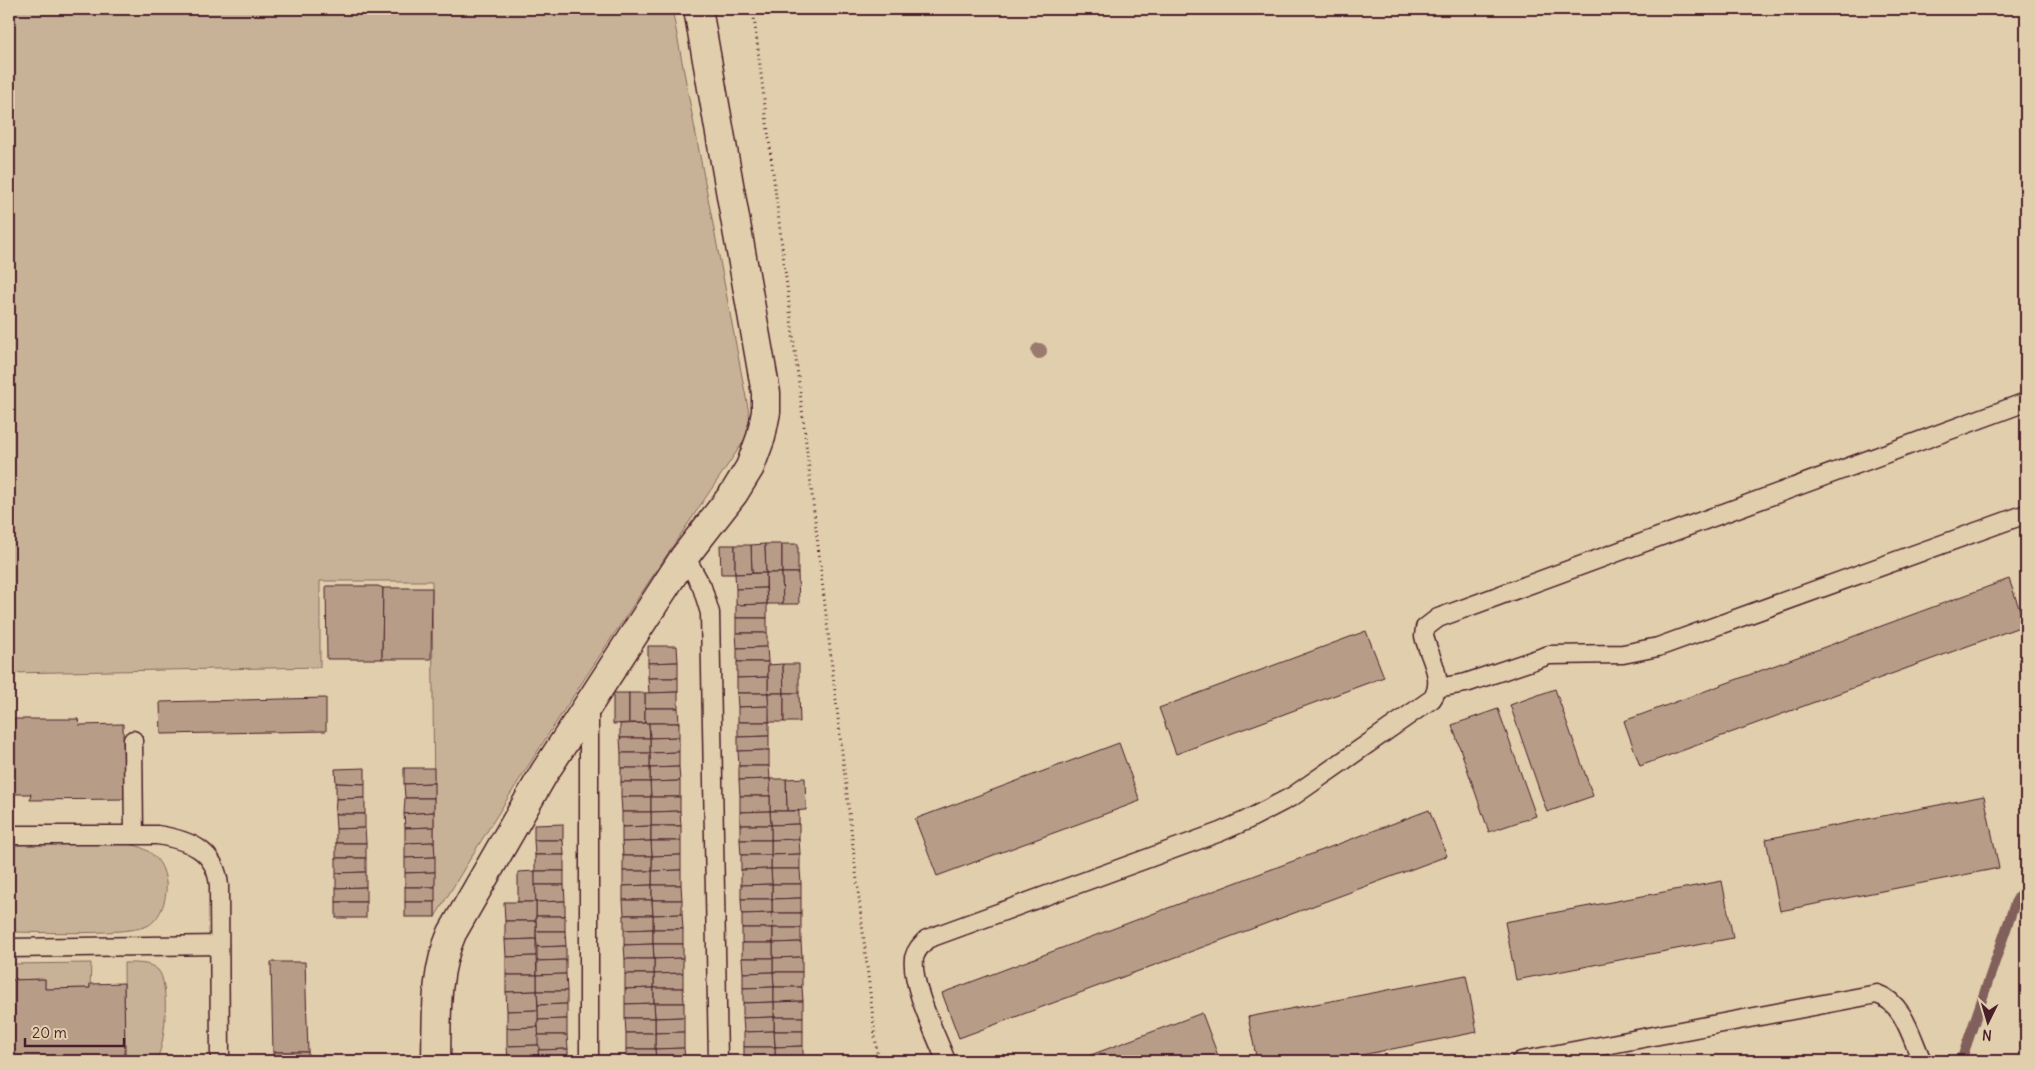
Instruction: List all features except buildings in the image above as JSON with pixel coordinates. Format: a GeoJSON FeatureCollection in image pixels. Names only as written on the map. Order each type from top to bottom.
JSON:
{"type":"FeatureCollection","features":[{"type":"Feature","properties":{"kind":"street"},"geometry":{"type":"LineString","coordinates":[[436,1061],[438,977],[443,954],[452,933],[544,773],[686,556],[734,493],[750,467],[761,437],[766,412],[766,393],[698,9]]}},
{"type":"Feature","properties":{"kind":"lane"},"geometry":{"type":"LineString","coordinates":[[946,1061],[922,998],[915,973],[916,953],[927,939],[1220,832],[1293,796],[1432,699],[1437,688],[1436,674],[1424,636],[1425,628],[1438,618],[2026,402]]}},
{"type":"Feature","properties":{"kind":"lane"},"geometry":{"type":"LineString","coordinates":[[1437,688],[1466,683],[1549,655],[1623,654],[1658,647],[2026,514]]}},
{"type":"Feature","properties":{"kind":"lane"},"geometry":{"type":"LineString","coordinates":[[686,556],[702,587],[710,613],[718,1061]]}},
{"type":"Feature","properties":{"kind":"lane"},"geometry":{"type":"LineString","coordinates":[[589,704],[589,1061]]}},
{"type":"Feature","properties":{"kind":"lane"},"geometry":{"type":"LineString","coordinates":[[133,740],[134,835]]}},
{"type":"Feature","properties":{"kind":"lane"},"geometry":{"type":"LineString","coordinates":[[9,835],[134,835],[176,838],[191,844],[214,864],[219,886],[220,1061]]}},
{"type":"Feature","properties":{"kind":"lane"},"geometry":{"type":"LineString","coordinates":[[9,948],[220,945]]}},
{"type":"Feature","properties":{"kind":"lane"},"geometry":{"type":"LineString","coordinates":[[1521,1061],[1877,994],[1893,1001],[1900,1012],[1922,1061]]}},
{"type":"Feature","properties":{"kind":"path"},"geometry":{"type":"LineString","coordinates":[[753,9],[878,1061]]}},
{"type":"Feature","properties":{"kind":"shaded area"},"geometry":{"type":"Polygon","coordinates":[[[9,9],[672,9],[752,429],[550,732],[435,917],[432,581],[320,581],[320,667],[9,673],[9,9]]]}},
{"type":"Feature","properties":{"kind":"shaded area"},"geometry":{"type":"Polygon","coordinates":[[[128,843],[152,854],[160,864],[165,877],[164,903],[158,916],[149,925],[123,931],[104,932],[9,932],[9,844],[128,843]]]}},
{"type":"Feature","properties":{"kind":"shaded area"},"geometry":{"type":"Polygon","coordinates":[[[91,963],[90,988],[45,989],[45,979],[9,980],[9,964],[91,963]]]}},
{"type":"Feature","properties":{"kind":"shaded area"},"geometry":{"type":"Polygon","coordinates":[[[124,963],[155,967],[162,977],[165,1001],[164,1031],[159,1054],[155,1061],[125,1061],[124,963]]]}},
{"type":"Feature","properties":{"kind":"waterway"},"geometry":{"type":"LineString","coordinates":[[1961,1061],[2015,903],[2026,884]]}}]}
